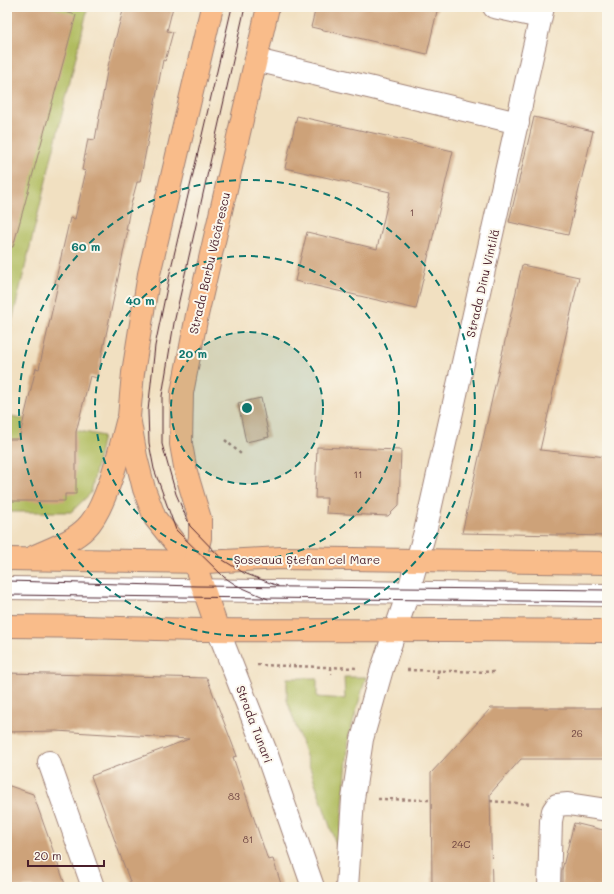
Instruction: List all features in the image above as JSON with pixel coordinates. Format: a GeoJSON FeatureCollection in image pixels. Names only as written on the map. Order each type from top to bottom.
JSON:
{"type":"FeatureCollection","features":[{"type":"Feature","properties":{"kind":"main road"},"geometry":{"type":"LineString","coordinates":[[29,559],[66,543],[87,528],[105,497],[129,417],[133,373],[149,274],[212,7]]}},
{"type":"Feature","properties":{"kind":"main road","name":"Strada Barbu Văcărescu"},"geometry":{"type":"LineString","coordinates":[[194,562],[200,538],[200,518],[186,472],[181,444],[182,393],[197,315],[268,7]]}},
{"type":"Feature","properties":{"kind":"main road"},"geometry":{"type":"LineString","coordinates":[[129,417],[136,457],[144,489],[156,518],[183,553],[194,562]]}},
{"type":"Feature","properties":{"kind":"main road","name":"Șoseaua Ștefan cel Mare"},"geometry":{"type":"LineString","coordinates":[[7,559],[194,562],[281,558],[607,563]]}},
{"type":"Feature","properties":{"kind":"main road","name":"Strada Tunari"},"geometry":{"type":"LineString","coordinates":[[194,562],[218,630]]}},
{"type":"Feature","properties":{"kind":"main road"},"geometry":{"type":"LineString","coordinates":[[7,626],[91,626],[218,630],[607,631]]}},
{"type":"Feature","properties":{"kind":"street"},"geometry":{"type":"LineString","coordinates":[[494,7],[542,12]]}},
{"type":"Feature","properties":{"kind":"street","name":"Strada Dinu Vintilă"},"geometry":{"type":"LineString","coordinates":[[396,630],[418,559],[542,12]]}},
{"type":"Feature","properties":{"kind":"street"},"geometry":{"type":"LineString","coordinates":[[256,60],[518,123]]}},
{"type":"Feature","properties":{"kind":"street"},"geometry":{"type":"LineString","coordinates":[[7,588],[205,592],[607,595]]}},
{"type":"Feature","properties":{"kind":"street","name":"Strada Tunari"},"geometry":{"type":"LineString","coordinates":[[218,630],[266,752],[313,887]]}},
{"type":"Feature","properties":{"kind":"street"},"geometry":{"type":"LineString","coordinates":[[347,887],[353,799],[362,739],[382,669],[396,630]]}},
{"type":"Feature","properties":{"kind":"street"},"geometry":{"type":"LineString","coordinates":[[48,762],[93,887]]}},
{"type":"Feature","properties":{"kind":"street"},"geometry":{"type":"LineString","coordinates":[[549,887],[551,822],[557,805],[568,804],[607,810]]}},
{"type":"Feature","properties":{"kind":"path"},"geometry":{"type":"LineString","coordinates":[[225,440],[241,454]]}},
{"type":"Feature","properties":{"kind":"path"},"geometry":{"type":"LineString","coordinates":[[232,665],[494,672]]}},
{"type":"Feature","properties":{"kind":"path"},"geometry":{"type":"LineString","coordinates":[[331,668],[331,674]]}},
{"type":"Feature","properties":{"kind":"path"},"geometry":{"type":"LineString","coordinates":[[438,670],[438,679]]}},
{"type":"Feature","properties":{"kind":"path"},"geometry":{"type":"LineString","coordinates":[[353,799],[431,800]]}},
{"type":"Feature","properties":{"kind":"path"},"geometry":{"type":"LineString","coordinates":[[490,801],[557,805]]}},
{"type":"Feature","properties":{"kind":"green space"},"geometry":{"type":"Polygon","coordinates":[[[7,7],[88,7],[7,342],[7,7]]]}},
{"type":"Feature","properties":{"kind":"green space"},"geometry":{"type":"Polygon","coordinates":[[[7,415],[103,436],[91,493],[71,512],[7,512],[7,415]]]}},
{"type":"Feature","properties":{"kind":"green space"},"geometry":{"type":"Polygon","coordinates":[[[344,677],[366,677],[349,736],[339,853],[287,700],[287,678],[317,678],[317,697],[345,699],[344,677]]]}},
{"type":"Feature","properties":{"kind":"building"},"geometry":{"type":"Polygon","coordinates":[[[7,7],[49,7],[76,15],[13,247],[7,246],[7,7]]]}},
{"type":"Feature","properties":{"kind":"building"},"geometry":{"type":"Polygon","coordinates":[[[124,7],[173,7],[167,31],[173,32],[165,61],[163,60],[140,182],[137,182],[130,208],[126,230],[128,230],[97,378],[90,376],[76,432],[76,494],[65,494],[65,501],[7,501],[7,439],[19,439],[36,368],[39,369],[58,284],[55,283],[70,218],[75,219],[86,171],[82,170],[88,139],[95,140],[108,66],[124,7]]]}},
{"type":"Feature","properties":{"kind":"building"},"geometry":{"type":"Polygon","coordinates":[[[316,7],[438,7],[427,54],[311,27],[316,7]]]}},
{"type":"Feature","properties":{"kind":"building"},"geometry":{"type":"Polygon","coordinates":[[[297,116],[453,151],[416,309],[295,281],[307,232],[377,249],[390,192],[285,168],[297,116]]]}},
{"type":"Feature","properties":{"kind":"building"},"geometry":{"type":"Polygon","coordinates":[[[534,117],[593,131],[568,235],[509,222],[534,117]]]}},
{"type":"Feature","properties":{"kind":"building"},"geometry":{"type":"Polygon","coordinates":[[[522,265],[579,277],[540,450],[607,457],[607,536],[462,533],[522,265]]]}},
{"type":"Feature","properties":{"kind":"building"},"geometry":{"type":"Polygon","coordinates":[[[261,398],[269,437],[246,442],[238,403],[261,398]]]}},
{"type":"Feature","properties":{"kind":"building"},"geometry":{"type":"Polygon","coordinates":[[[317,447],[401,450],[399,505],[388,516],[326,513],[327,498],[315,498],[317,447]]]}},
{"type":"Feature","properties":{"kind":"building"},"geometry":{"type":"Polygon","coordinates":[[[7,673],[207,678],[237,756],[233,757],[268,860],[273,859],[282,887],[132,887],[91,776],[189,739],[56,731],[7,732],[7,673]]]}},
{"type":"Feature","properties":{"kind":"building"},"geometry":{"type":"Polygon","coordinates":[[[491,708],[607,708],[607,759],[521,759],[490,794],[492,887],[432,887],[431,773],[491,708]]]}},
{"type":"Feature","properties":{"kind":"building"},"geometry":{"type":"Polygon","coordinates":[[[7,785],[33,794],[66,887],[7,887],[7,785]]]}},
{"type":"Feature","properties":{"kind":"building"},"geometry":{"type":"Polygon","coordinates":[[[574,823],[607,831],[607,887],[562,887],[562,870],[574,823]]]}},
{"type":"Feature","properties":{"kind":"tram line"},"geometry":{"type":"LineString","coordinates":[[232,7],[171,268],[155,346],[148,411],[149,443],[154,469],[176,530],[224,577],[236,585],[268,599]]}},
{"type":"Feature","properties":{"kind":"tram line"},"geometry":{"type":"LineString","coordinates":[[245,7],[174,323],[162,396],[162,444],[176,494],[190,526],[223,560],[244,573],[278,586]]}},
{"type":"Feature","properties":{"kind":"tram line"},"geometry":{"type":"LineString","coordinates":[[7,581],[196,586],[607,590]]}},
{"type":"Feature","properties":{"kind":"tram line"},"geometry":{"type":"LineString","coordinates":[[7,595],[607,602]]}}]}
